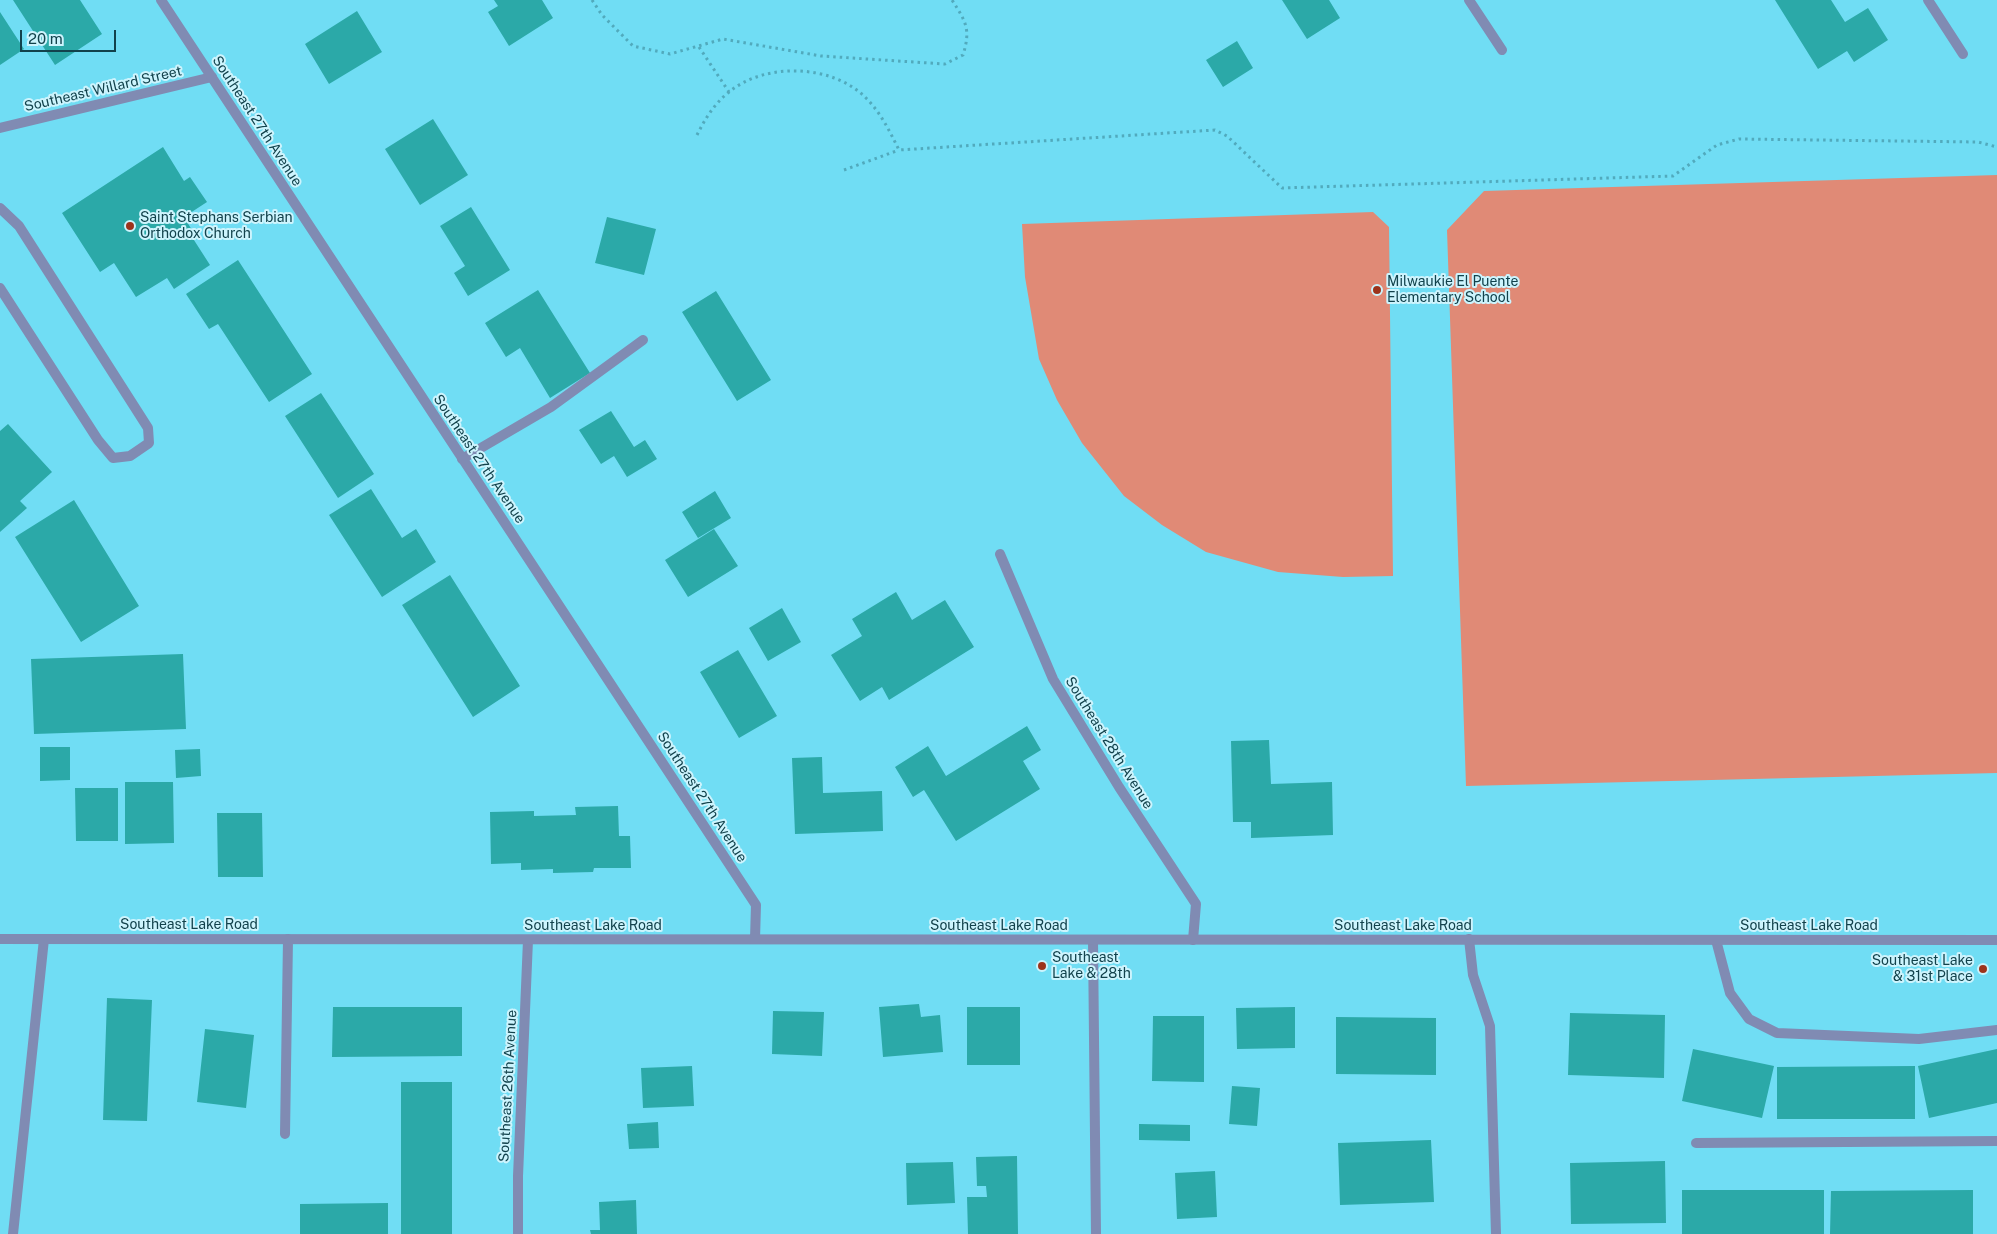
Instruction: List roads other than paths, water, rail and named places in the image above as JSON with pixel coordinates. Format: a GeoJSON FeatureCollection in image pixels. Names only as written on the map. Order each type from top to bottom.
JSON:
{"type":"FeatureCollection","features":[{"type":"Feature","properties":{"kind":"street","name":"Southeast 27th Avenue"},"geometry":{"type":"LineString","coordinates":[[161,0],[756,905],[755,938]]}},
{"type":"Feature","properties":{"kind":"street"},"geometry":{"type":"LineString","coordinates":[[1469,0],[1502,50]]}},
{"type":"Feature","properties":{"kind":"street"},"geometry":{"type":"LineString","coordinates":[[1928,0],[1963,54]]}},
{"type":"Feature","properties":{"kind":"street","name":"Southeast Willard Street"},"geometry":{"type":"LineString","coordinates":[[0,128],[212,77]]}},
{"type":"Feature","properties":{"kind":"street"},"geometry":{"type":"LineString","coordinates":[[0,208],[19,226],[128,396],[148,428],[150,443],[130,456],[113,458],[98,440],[0,288]]}},
{"type":"Feature","properties":{"kind":"street"},"geometry":{"type":"LineString","coordinates":[[462,459],[551,407],[644,340]]}},
{"type":"Feature","properties":{"kind":"street","name":"Southeast 28th Avenue"},"geometry":{"type":"LineString","coordinates":[[1000,554],[1053,679],[1119,787],[1196,904],[1193,940]]}},
{"type":"Feature","properties":{"kind":"street","name":"Southeast Lake Road"},"geometry":{"type":"LineString","coordinates":[[0,939],[1997,940]]}},
{"type":"Feature","properties":{"kind":"street"},"geometry":{"type":"LineString","coordinates":[[13,1234],[44,939]]}},
{"type":"Feature","properties":{"kind":"street"},"geometry":{"type":"LineString","coordinates":[[285,1134],[288,939]]}},
{"type":"Feature","properties":{"kind":"street"},"geometry":{"type":"LineString","coordinates":[[1470,939],[1473,975],[1490,1026],[1496,1234]]}},
{"type":"Feature","properties":{"kind":"street","name":"Southeast 26th Avenue"},"geometry":{"type":"LineString","coordinates":[[518,1234],[518,1176],[528,940]]}},
{"type":"Feature","properties":{"kind":"street"},"geometry":{"type":"LineString","coordinates":[[1093,940],[1096,1234]]}},
{"type":"Feature","properties":{"kind":"street"},"geometry":{"type":"LineString","coordinates":[[1716,940],[1730,993],[1749,1019],[1777,1032],[1919,1039],[1997,1030]]}},
{"type":"Feature","properties":{"kind":"street"},"geometry":{"type":"LineString","coordinates":[[1696,1143],[1997,1141]]}},
{"type":"Feature","properties":{"kind":"place","name":"Saint Stephans Serbian Orthodox Church"},"geometry":{"type":"Point","coordinates":[130,226]}},
{"type":"Feature","properties":{"kind":"place","name":"Milwaukie El Puente Elementary School"},"geometry":{"type":"Point","coordinates":[1377,290]}},
{"type":"Feature","properties":{"kind":"place","name":"Southeast Lake & 28th"},"geometry":{"type":"Point","coordinates":[1042,966]}},
{"type":"Feature","properties":{"kind":"place","name":"Southeast Lake & 31st Place"},"geometry":{"type":"Point","coordinates":[1983,969]}}]}
